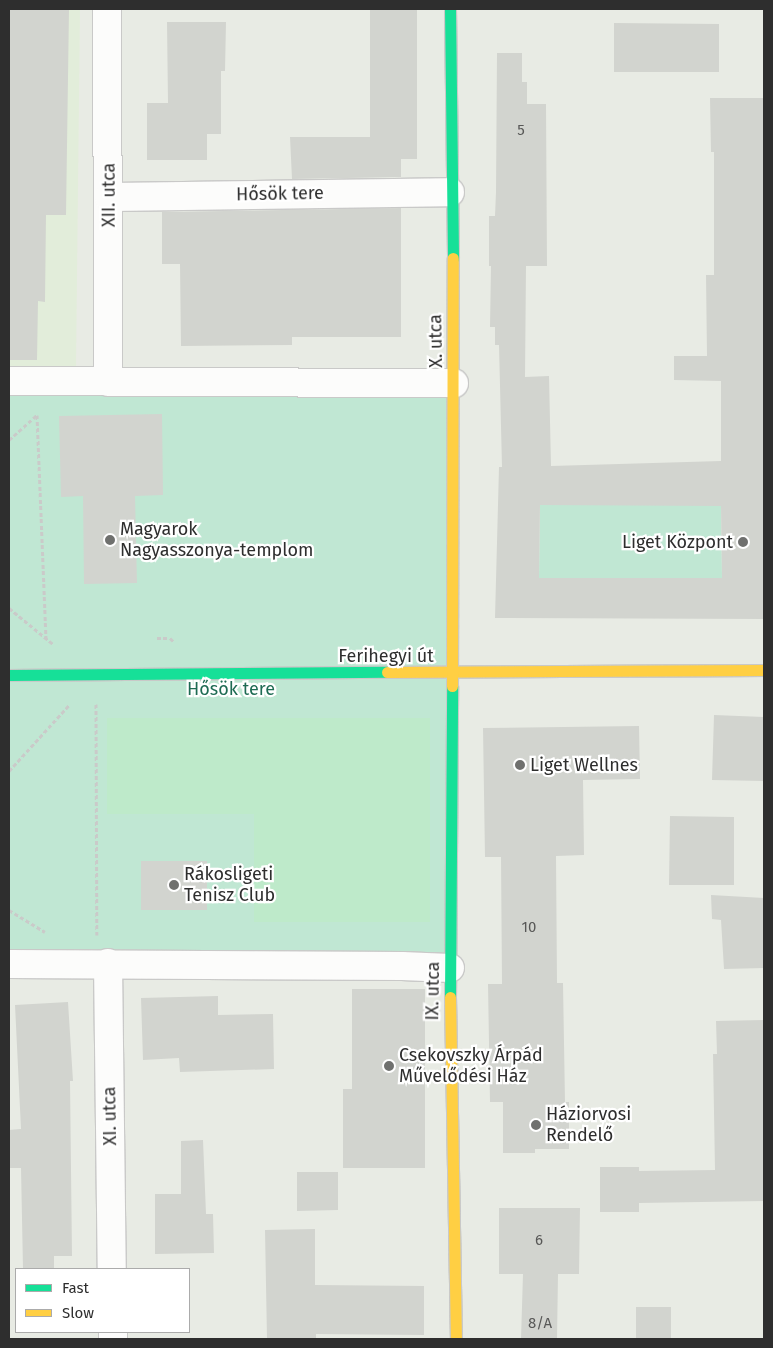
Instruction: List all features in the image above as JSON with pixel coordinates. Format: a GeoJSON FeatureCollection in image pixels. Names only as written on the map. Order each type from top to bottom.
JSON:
{"type":"FeatureCollection","features":[{"type":"Feature","properties":{"kind":"street","name":"XII. utca"},"geometry":{"type":"LineString","coordinates":[[107,9],[108,382]]}},
{"type":"Feature","properties":{"kind":"street","name":"X. utca"},"geometry":{"type":"LineString","coordinates":[[450,9],[450,192],[454,383],[453,673]]}},
{"type":"Feature","properties":{"kind":"street","name":"Hősök tere"},"geometry":{"type":"LineString","coordinates":[[109,197],[450,192]]}},
{"type":"Feature","properties":{"kind":"street"},"geometry":{"type":"LineString","coordinates":[[9,381],[454,383]]}},
{"type":"Feature","properties":{"kind":"street","name":"Ferihegyi út"},"geometry":{"type":"LineString","coordinates":[[9,675],[764,670]]}},
{"type":"Feature","properties":{"kind":"street","name":"IX. utca"},"geometry":{"type":"LineString","coordinates":[[453,673],[450,968],[456,1339]]}},
{"type":"Feature","properties":{"kind":"street"},"geometry":{"type":"LineString","coordinates":[[9,964],[103,963],[450,968]]}},
{"type":"Feature","properties":{"kind":"street","name":"XI. utca"},"geometry":{"type":"LineString","coordinates":[[103,963],[112,1268]]}},
{"type":"Feature","properties":{"kind":"path"},"geometry":{"type":"LineString","coordinates":[[9,608],[46,639],[37,415]]}},
{"type":"Feature","properties":{"kind":"path"},"geometry":{"type":"LineString","coordinates":[[157,638],[170,638],[176,644]]}},
{"type":"Feature","properties":{"kind":"path"},"geometry":{"type":"LineString","coordinates":[[9,771],[96,675]]}},
{"type":"Feature","properties":{"kind":"path"},"geometry":{"type":"LineString","coordinates":[[96,675],[103,963]]}},
{"type":"Feature","properties":{"kind":"shaded area"},"geometry":{"type":"Polygon","coordinates":[[[9,9],[80,9],[76,368],[9,368],[9,9]]]}},
{"type":"Feature","properties":{"kind":"green space","name":"Hősök tere"},"geometry":{"type":"Polygon","coordinates":[[[9,381],[454,383],[450,968],[9,964],[9,381]]]}},
{"type":"Feature","properties":{"kind":"green space"},"geometry":{"type":"Polygon","coordinates":[[[540,505],[721,505],[722,578],[539,578],[540,505]]]}},
{"type":"Feature","properties":{"kind":"green space"},"geometry":{"type":"Polygon","coordinates":[[[107,718],[430,718],[430,922],[254,922],[254,814],[107,814],[107,718]]]}},
{"type":"Feature","properties":{"kind":"building"},"geometry":{"type":"Polygon","coordinates":[[[9,9],[69,9],[66,215],[46,215],[45,302],[38,301],[37,360],[9,360],[9,9]]]}},
{"type":"Feature","properties":{"kind":"building"},"geometry":{"type":"Polygon","coordinates":[[[370,9],[417,9],[417,159],[401,159],[401,177],[292,179],[290,137],[370,137],[370,9]]]}},
{"type":"Feature","properties":{"kind":"building"},"geometry":{"type":"Polygon","coordinates":[[[167,22],[226,22],[225,71],[221,71],[221,134],[207,134],[207,160],[147,160],[147,103],[168,103],[167,22]]]}},
{"type":"Feature","properties":{"kind":"building"},"geometry":{"type":"Polygon","coordinates":[[[614,23],[719,24],[719,72],[614,72],[614,23]]]}},
{"type":"Feature","properties":{"kind":"building"},"geometry":{"type":"Polygon","coordinates":[[[497,53],[522,53],[522,82],[527,82],[527,104],[546,104],[547,266],[526,266],[525,377],[549,376],[551,466],[721,461],[721,381],[674,380],[674,356],[707,356],[706,275],[714,275],[714,152],[711,152],[710,98],[764,98],[764,619],[495,618],[499,467],[502,467],[499,345],[495,345],[495,327],[490,327],[491,266],[489,266],[489,216],[495,216],[497,53]],[[540,505],[539,578],[722,578],[721,506],[540,505]]]}},
{"type":"Feature","properties":{"kind":"building"},"geometry":{"type":"Polygon","coordinates":[[[401,208],[401,337],[292,337],[292,345],[181,346],[180,264],[162,264],[162,212],[401,208]]]}},
{"type":"Feature","properties":{"kind":"building","name":"Magyarok Nagyasszonya-templom"},"geometry":{"type":"Polygon","coordinates":[[[162,414],[163,495],[135,496],[137,583],[84,584],[83,496],[61,497],[59,416],[162,414]]]}},
{"type":"Feature","properties":{"kind":"building"},"geometry":{"type":"Polygon","coordinates":[[[714,715],[764,717],[764,781],[712,780],[714,715]]]}},
{"type":"Feature","properties":{"kind":"building"},"geometry":{"type":"Polygon","coordinates":[[[639,726],[640,779],[583,780],[584,855],[556,856],[557,983],[563,983],[565,1102],[569,1102],[569,1149],[535,1149],[535,1153],[503,1153],[503,1102],[490,1102],[488,984],[502,984],[501,857],[485,857],[483,728],[639,726]]]}},
{"type":"Feature","properties":{"kind":"building"},"geometry":{"type":"Polygon","coordinates":[[[670,816],[734,817],[734,885],[669,885],[670,816]]]}},
{"type":"Feature","properties":{"kind":"building","name":"Rákosligeti Tenisz Club"},"geometry":{"type":"Polygon","coordinates":[[[141,861],[207,861],[207,910],[141,910],[141,861]]]}},
{"type":"Feature","properties":{"kind":"building"},"geometry":{"type":"Polygon","coordinates":[[[711,895],[764,898],[764,968],[724,969],[721,920],[712,919],[711,895]]]}},
{"type":"Feature","properties":{"kind":"building","name":"Csekovszky Árpád Művelődési Ház"},"geometry":{"type":"Polygon","coordinates":[[[352,989],[425,989],[425,1168],[343,1168],[343,1089],[352,1089],[352,989]]]}},
{"type":"Feature","properties":{"kind":"building"},"geometry":{"type":"Polygon","coordinates":[[[218,996],[218,1015],[273,1014],[274,1069],[180,1072],[179,1058],[143,1060],[141,998],[218,996]]]}},
{"type":"Feature","properties":{"kind":"building"},"geometry":{"type":"Polygon","coordinates":[[[68,1002],[73,1081],[70,1081],[72,1256],[54,1256],[54,1268],[23,1268],[21,1168],[9,1168],[9,1130],[21,1129],[15,1005],[68,1002]]]}},
{"type":"Feature","properties":{"kind":"building"},"geometry":{"type":"Polygon","coordinates":[[[764,1020],[764,1201],[639,1203],[639,1212],[600,1212],[600,1167],[639,1167],[639,1171],[715,1170],[713,1054],[717,1054],[716,1021],[764,1020]]]}},
{"type":"Feature","properties":{"kind":"building"},"geometry":{"type":"Polygon","coordinates":[[[203,1140],[206,1214],[213,1214],[214,1253],[155,1254],[155,1194],[181,1194],[181,1141],[203,1140]]]}},
{"type":"Feature","properties":{"kind":"building"},"geometry":{"type":"Polygon","coordinates":[[[297,1172],[338,1172],[338,1210],[297,1211],[297,1172]]]}},
{"type":"Feature","properties":{"kind":"building"},"geometry":{"type":"Polygon","coordinates":[[[499,1208],[580,1208],[579,1274],[558,1274],[557,1339],[521,1339],[523,1274],[499,1274],[499,1208]]]}},
{"type":"Feature","properties":{"kind":"building"},"geometry":{"type":"Polygon","coordinates":[[[315,1229],[315,1285],[424,1286],[424,1335],[316,1334],[316,1339],[267,1339],[265,1230],[315,1229]]]}},
{"type":"Feature","properties":{"kind":"building"},"geometry":{"type":"Polygon","coordinates":[[[636,1307],[671,1307],[671,1339],[636,1339],[636,1307]]]}},
{"type":"Feature","properties":{"kind":"traffic: fast"},"geometry":{"type":"LineString","coordinates":[[450,9],[453,258]]}},
{"type":"Feature","properties":{"kind":"traffic: fast"},"geometry":{"type":"LineString","coordinates":[[9,675],[387,672]]}},
{"type":"Feature","properties":{"kind":"traffic: fast"},"geometry":{"type":"LineString","coordinates":[[450,997],[452,686]]}},
{"type":"Feature","properties":{"kind":"traffic: slow"},"geometry":{"type":"LineString","coordinates":[[452,686],[453,258]]}},
{"type":"Feature","properties":{"kind":"traffic: slow"},"geometry":{"type":"LineString","coordinates":[[387,672],[764,670]]}},
{"type":"Feature","properties":{"kind":"traffic: slow"},"geometry":{"type":"LineString","coordinates":[[450,997],[456,1339]]}},
{"type":"Feature","properties":{"kind":"place","name":"Magyarok Nagyasszonya-templom"},"geometry":{"type":"Point","coordinates":[110,540]}},
{"type":"Feature","properties":{"kind":"place","name":"Liget Központ"},"geometry":{"type":"Point","coordinates":[743,542]}},
{"type":"Feature","properties":{"kind":"place","name":"Liget Wellnes"},"geometry":{"type":"Point","coordinates":[520,765]}},
{"type":"Feature","properties":{"kind":"place","name":"Rákosligeti Tenisz Club"},"geometry":{"type":"Point","coordinates":[174,885]}},
{"type":"Feature","properties":{"kind":"place","name":"Csekovszky Árpád Művelődési Ház"},"geometry":{"type":"Point","coordinates":[389,1066]}},
{"type":"Feature","properties":{"kind":"place","name":"Háziorvosi Rendelő"},"geometry":{"type":"Point","coordinates":[536,1125]}}]}
